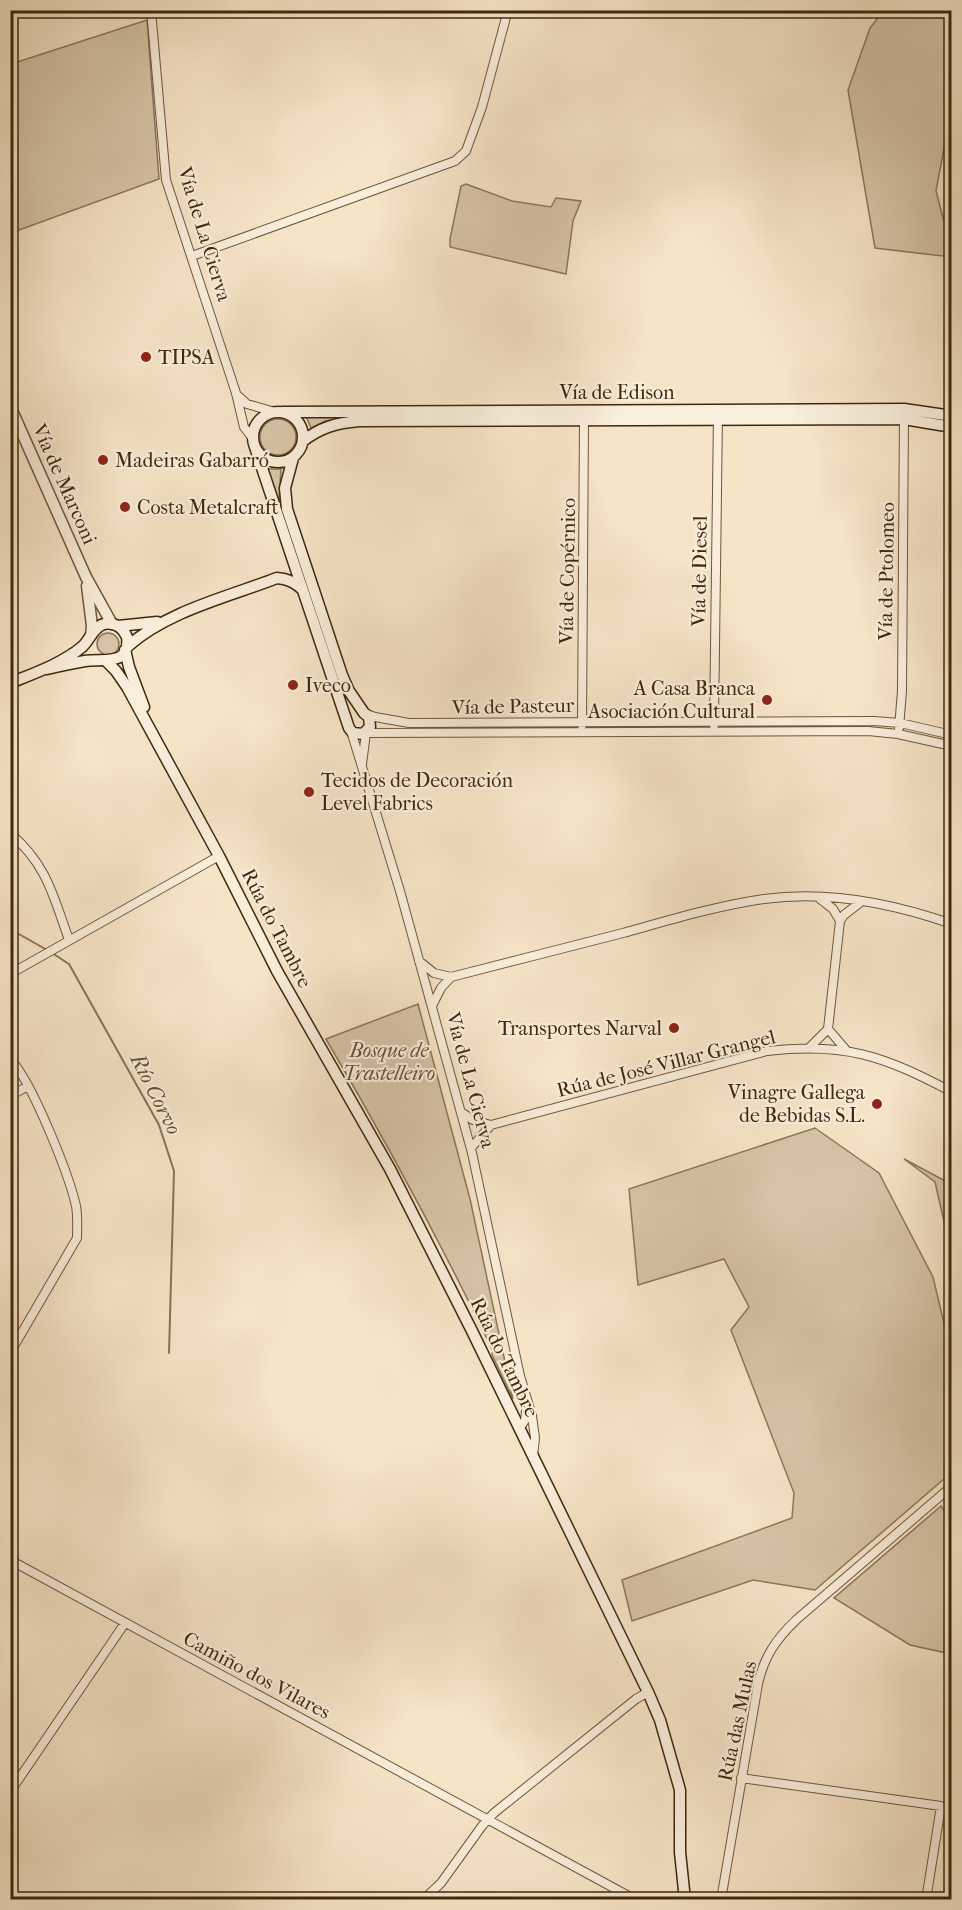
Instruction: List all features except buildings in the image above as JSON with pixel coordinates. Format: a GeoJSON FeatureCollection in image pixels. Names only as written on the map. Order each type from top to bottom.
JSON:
{"type":"FeatureCollection","features":[{"type":"Feature","properties":{"kind":"main road","name":"Vía de Marconi"},"geometry":{"type":"LineString","coordinates":[[10,406],[86,577],[115,625]]}},
{"type":"Feature","properties":{"kind":"main road","name":"Vía de Edison"},"geometry":{"type":"LineString","coordinates":[[278,412],[584,416]]}},
{"type":"Feature","properties":{"kind":"main road"},"geometry":{"type":"LineString","coordinates":[[292,458],[279,462],[272,461],[259,453],[254,444],[255,428],[258,422],[268,414],[278,412],[289,414],[301,426],[303,441],[301,448],[292,458],[285,488],[286,509],[342,675],[364,713],[371,720],[370,728],[366,733],[356,735],[349,727],[353,714],[364,713]]}},
{"type":"Feature","properties":{"kind":"main road","name":"Vía de Edison"},"geometry":{"type":"LineString","coordinates":[[303,441],[321,429],[340,423],[359,421],[584,416],[904,414],[951,416]]}},
{"type":"Feature","properties":{"kind":"main road","name":"Vía de Edison"},"geometry":{"type":"LineString","coordinates":[[904,414],[951,427]]}},
{"type":"Feature","properties":{"kind":"main road","name":"Vía de La Cierva"},"geometry":{"type":"LineString","coordinates":[[254,444],[349,727]]}},
{"type":"Feature","properties":{"kind":"main road"},"geometry":{"type":"LineString","coordinates":[[277,578],[285,569],[291,554]]}},
{"type":"Feature","properties":{"kind":"main road","name":"Vía de Marconi"},"geometry":{"type":"LineString","coordinates":[[86,577],[91,636]]}},
{"type":"Feature","properties":{"kind":"main road"},"geometry":{"type":"LineString","coordinates":[[10,683],[47,669],[85,661],[117,659],[142,634],[166,620],[277,578],[286,578],[302,590]]}},
{"type":"Feature","properties":{"kind":"main road"},"geometry":{"type":"LineString","coordinates":[[47,669],[80,648],[102,625],[166,620]]}},
{"type":"Feature","properties":{"kind":"main road"},"geometry":{"type":"LineString","coordinates":[[115,625],[126,638],[129,667],[153,733]]}},
{"type":"Feature","properties":{"kind":"main road"},"geometry":{"type":"LineString","coordinates":[[91,636],[89,643],[93,653],[104,660],[123,680],[219,856]]}},
{"type":"Feature","properties":{"kind":"main road","name":"Rúa do Tambre"},"geometry":{"type":"LineString","coordinates":[[219,856],[276,971],[390,1169],[534,1456],[648,1692],[675,1766],[680,1790],[680,1852],[685,1899]]}},
{"type":"Feature","properties":{"kind":"street","name":"Vía de La Cierva"},"geometry":{"type":"LineString","coordinates":[[151,10],[166,180],[236,393],[244,427],[254,444]]}},
{"type":"Feature","properties":{"kind":"street"},"geometry":{"type":"LineString","coordinates":[[192,256],[456,161],[466,151],[482,107],[508,10]]}},
{"type":"Feature","properties":{"kind":"street"},"geometry":{"type":"LineString","coordinates":[[236,393],[247,404],[278,412]]}},
{"type":"Feature","properties":{"kind":"street","name":"Vía de Ptolomeo"},"geometry":{"type":"LineString","coordinates":[[898,734],[904,414]]}},
{"type":"Feature","properties":{"kind":"street","name":"Vía de Diesel"},"geometry":{"type":"LineString","coordinates":[[714,732],[718,415]]}},
{"type":"Feature","properties":{"kind":"street","name":"Vía de Copérnico"},"geometry":{"type":"LineString","coordinates":[[582,732],[584,416]]}},
{"type":"Feature","properties":{"kind":"street","name":"Vía de Pasteur"},"geometry":{"type":"LineString","coordinates":[[364,713],[409,723],[874,721],[900,723],[951,735]]}},
{"type":"Feature","properties":{"kind":"street","name":"Vía de La Cierva"},"geometry":{"type":"LineString","coordinates":[[349,727],[400,891],[471,1148],[526,1408],[533,1423],[534,1456]]}},
{"type":"Feature","properties":{"kind":"street","name":"Vía de Pasteur"},"geometry":{"type":"LineString","coordinates":[[366,733],[868,731],[898,734],[951,746]]}},
{"type":"Feature","properties":{"kind":"street","name":"Vía de La Cierva"},"geometry":{"type":"LineString","coordinates":[[362,771],[366,733]]}},
{"type":"Feature","properties":{"kind":"street"},"geometry":{"type":"LineString","coordinates":[[10,833],[27,848],[43,870],[69,940]]}},
{"type":"Feature","properties":{"kind":"street"},"geometry":{"type":"LineString","coordinates":[[10,974],[219,856]]}},
{"type":"Feature","properties":{"kind":"street"},"geometry":{"type":"LineString","coordinates":[[819,898],[840,916]]}},
{"type":"Feature","properties":{"kind":"street"},"geometry":{"type":"LineString","coordinates":[[826,1048],[840,916],[844,907],[841,898]]}},
{"type":"Feature","properties":{"kind":"street"},"geometry":{"type":"LineString","coordinates":[[425,984],[718,907],[767,899],[841,898],[916,912],[951,924]]}},
{"type":"Feature","properties":{"kind":"street"},"geometry":{"type":"LineString","coordinates":[[840,916],[862,901]]}},
{"type":"Feature","properties":{"kind":"street"},"geometry":{"type":"LineString","coordinates":[[419,961],[429,970],[447,979]]}},
{"type":"Feature","properties":{"kind":"street"},"geometry":{"type":"LineString","coordinates":[[432,1007],[447,979]]}},
{"type":"Feature","properties":{"kind":"street"},"geometry":{"type":"LineString","coordinates":[[809,1048],[828,1032]]}},
{"type":"Feature","properties":{"kind":"street"},"geometry":{"type":"LineString","coordinates":[[828,1032],[848,1051]]}},
{"type":"Feature","properties":{"kind":"street","name":"Rúa de José Villar Grangel"},"geometry":{"type":"LineString","coordinates":[[466,1131],[768,1052],[809,1048],[826,1048],[877,1057],[951,1092]]}},
{"type":"Feature","properties":{"kind":"street"},"geometry":{"type":"LineString","coordinates":[[10,1059],[28,1086],[71,1188],[76,1207],[77,1238],[10,1353]]}},
{"type":"Feature","properties":{"kind":"street"},"geometry":{"type":"LineString","coordinates":[[10,1096],[28,1086]]}},
{"type":"Feature","properties":{"kind":"street"},"geometry":{"type":"LineString","coordinates":[[460,1111],[487,1126],[471,1148]]}},
{"type":"Feature","properties":{"kind":"street"},"geometry":{"type":"LineString","coordinates":[[520,1428],[526,1408]]}},
{"type":"Feature","properties":{"kind":"street"},"geometry":{"type":"LineString","coordinates":[[520,1428],[533,1423]]}},
{"type":"Feature","properties":{"kind":"street","name":"Rúa das Mulas"},"geometry":{"type":"LineString","coordinates":[[721,1899],[760,1674],[772,1647],[796,1620],[951,1486]]}},
{"type":"Feature","properties":{"kind":"street","name":"Camiño dos Vilares"},"geometry":{"type":"LineString","coordinates":[[10,1560],[636,1899]]}},
{"type":"Feature","properties":{"kind":"street"},"geometry":{"type":"LineString","coordinates":[[10,1792],[125,1623]]}},
{"type":"Feature","properties":{"kind":"street"},"geometry":{"type":"LineString","coordinates":[[423,1899],[441,1883],[487,1820],[627,1706],[648,1692]]}},
{"type":"Feature","properties":{"kind":"street"},"geometry":{"type":"LineString","coordinates":[[741,1778],[941,1806],[926,1899]]}},
{"type":"Feature","properties":{"kind":"green space"},"geometry":{"type":"Polygon","coordinates":[[[883,11],[951,11],[951,111],[936,191],[951,248],[951,257],[875,248],[848,90],[870,28],[883,11]]]}},
{"type":"Feature","properties":{"kind":"green space"},"geometry":{"type":"Polygon","coordinates":[[[147,20],[159,179],[11,233],[11,64],[147,20]]]}},
{"type":"Feature","properties":{"kind":"green space"},"geometry":{"type":"Polygon","coordinates":[[[466,184],[512,201],[551,207],[556,198],[581,201],[573,221],[566,274],[450,247],[461,186],[466,184]]]}},
{"type":"Feature","properties":{"kind":"green space"},"geometry":{"type":"Polygon","coordinates":[[[306,416],[355,416],[325,421],[311,428],[306,416]]]}},
{"type":"Feature","properties":{"kind":"green space"},"geometry":{"type":"Polygon","coordinates":[[[278,419],[291,424],[296,437],[291,450],[278,455],[265,450],[260,437],[265,424],[278,419]]]}},
{"type":"Feature","properties":{"kind":"green space"},"geometry":{"type":"Polygon","coordinates":[[[266,469],[281,469],[279,499],[277,500],[266,469]]]}},
{"type":"Feature","properties":{"kind":"green space"},"geometry":{"type":"Polygon","coordinates":[[[108,633],[116,636],[119,644],[116,652],[108,655],[100,652],[97,644],[100,636],[108,633]]]}},
{"type":"Feature","properties":{"kind":"green space","name":"Bosque de Trastelleiro"},"geometry":{"type":"Polygon","coordinates":[[[418,1004],[470,1199],[513,1399],[474,1311],[434,1233],[326,1039],[418,1004]]]}},
{"type":"Feature","properties":{"kind":"green space"},"geometry":{"type":"Polygon","coordinates":[[[815,1128],[879,1173],[933,1277],[951,1353],[951,1473],[815,1590],[753,1580],[632,1621],[622,1580],[792,1518],[794,1493],[731,1330],[749,1307],[724,1259],[638,1285],[629,1189],[815,1128]]]}},
{"type":"Feature","properties":{"kind":"green space"},"geometry":{"type":"Polygon","coordinates":[[[904,1159],[951,1184],[951,1252],[935,1182],[904,1159]]]}},
{"type":"Feature","properties":{"kind":"green space"},"geometry":{"type":"Polygon","coordinates":[[[941,1506],[951,1521],[951,1654],[910,1645],[834,1598],[941,1506]]]}},
{"type":"Feature","properties":{"kind":"waterway","name":"Río Corvo"},"geometry":{"type":"LineString","coordinates":[[10,929],[47,950]]}},
{"type":"Feature","properties":{"kind":"waterway","name":"Río Corvo"},"geometry":{"type":"LineString","coordinates":[[52,953],[69,964],[159,1125],[174,1171],[169,1353]]}},
{"type":"Feature","properties":{"kind":"place","name":"TIPSA"},"geometry":{"type":"Point","coordinates":[146,357]}},
{"type":"Feature","properties":{"kind":"place","name":"Madeiras Gabarró"},"geometry":{"type":"Point","coordinates":[103,460]}},
{"type":"Feature","properties":{"kind":"place","name":"Costa Metalcraft"},"geometry":{"type":"Point","coordinates":[125,507]}},
{"type":"Feature","properties":{"kind":"place","name":"Iveco"},"geometry":{"type":"Point","coordinates":[293,685]}},
{"type":"Feature","properties":{"kind":"place","name":"A Casa Branca Asociación Cultural"},"geometry":{"type":"Point","coordinates":[767,700]}},
{"type":"Feature","properties":{"kind":"place","name":"Tecidos de Decoración Level Fabrics"},"geometry":{"type":"Point","coordinates":[309,792]}},
{"type":"Feature","properties":{"kind":"place","name":"Transportes Narval"},"geometry":{"type":"Point","coordinates":[674,1028]}},
{"type":"Feature","properties":{"kind":"place","name":"Vinagre Gallega de Bebidas S.L."},"geometry":{"type":"Point","coordinates":[877,1104]}}]}
